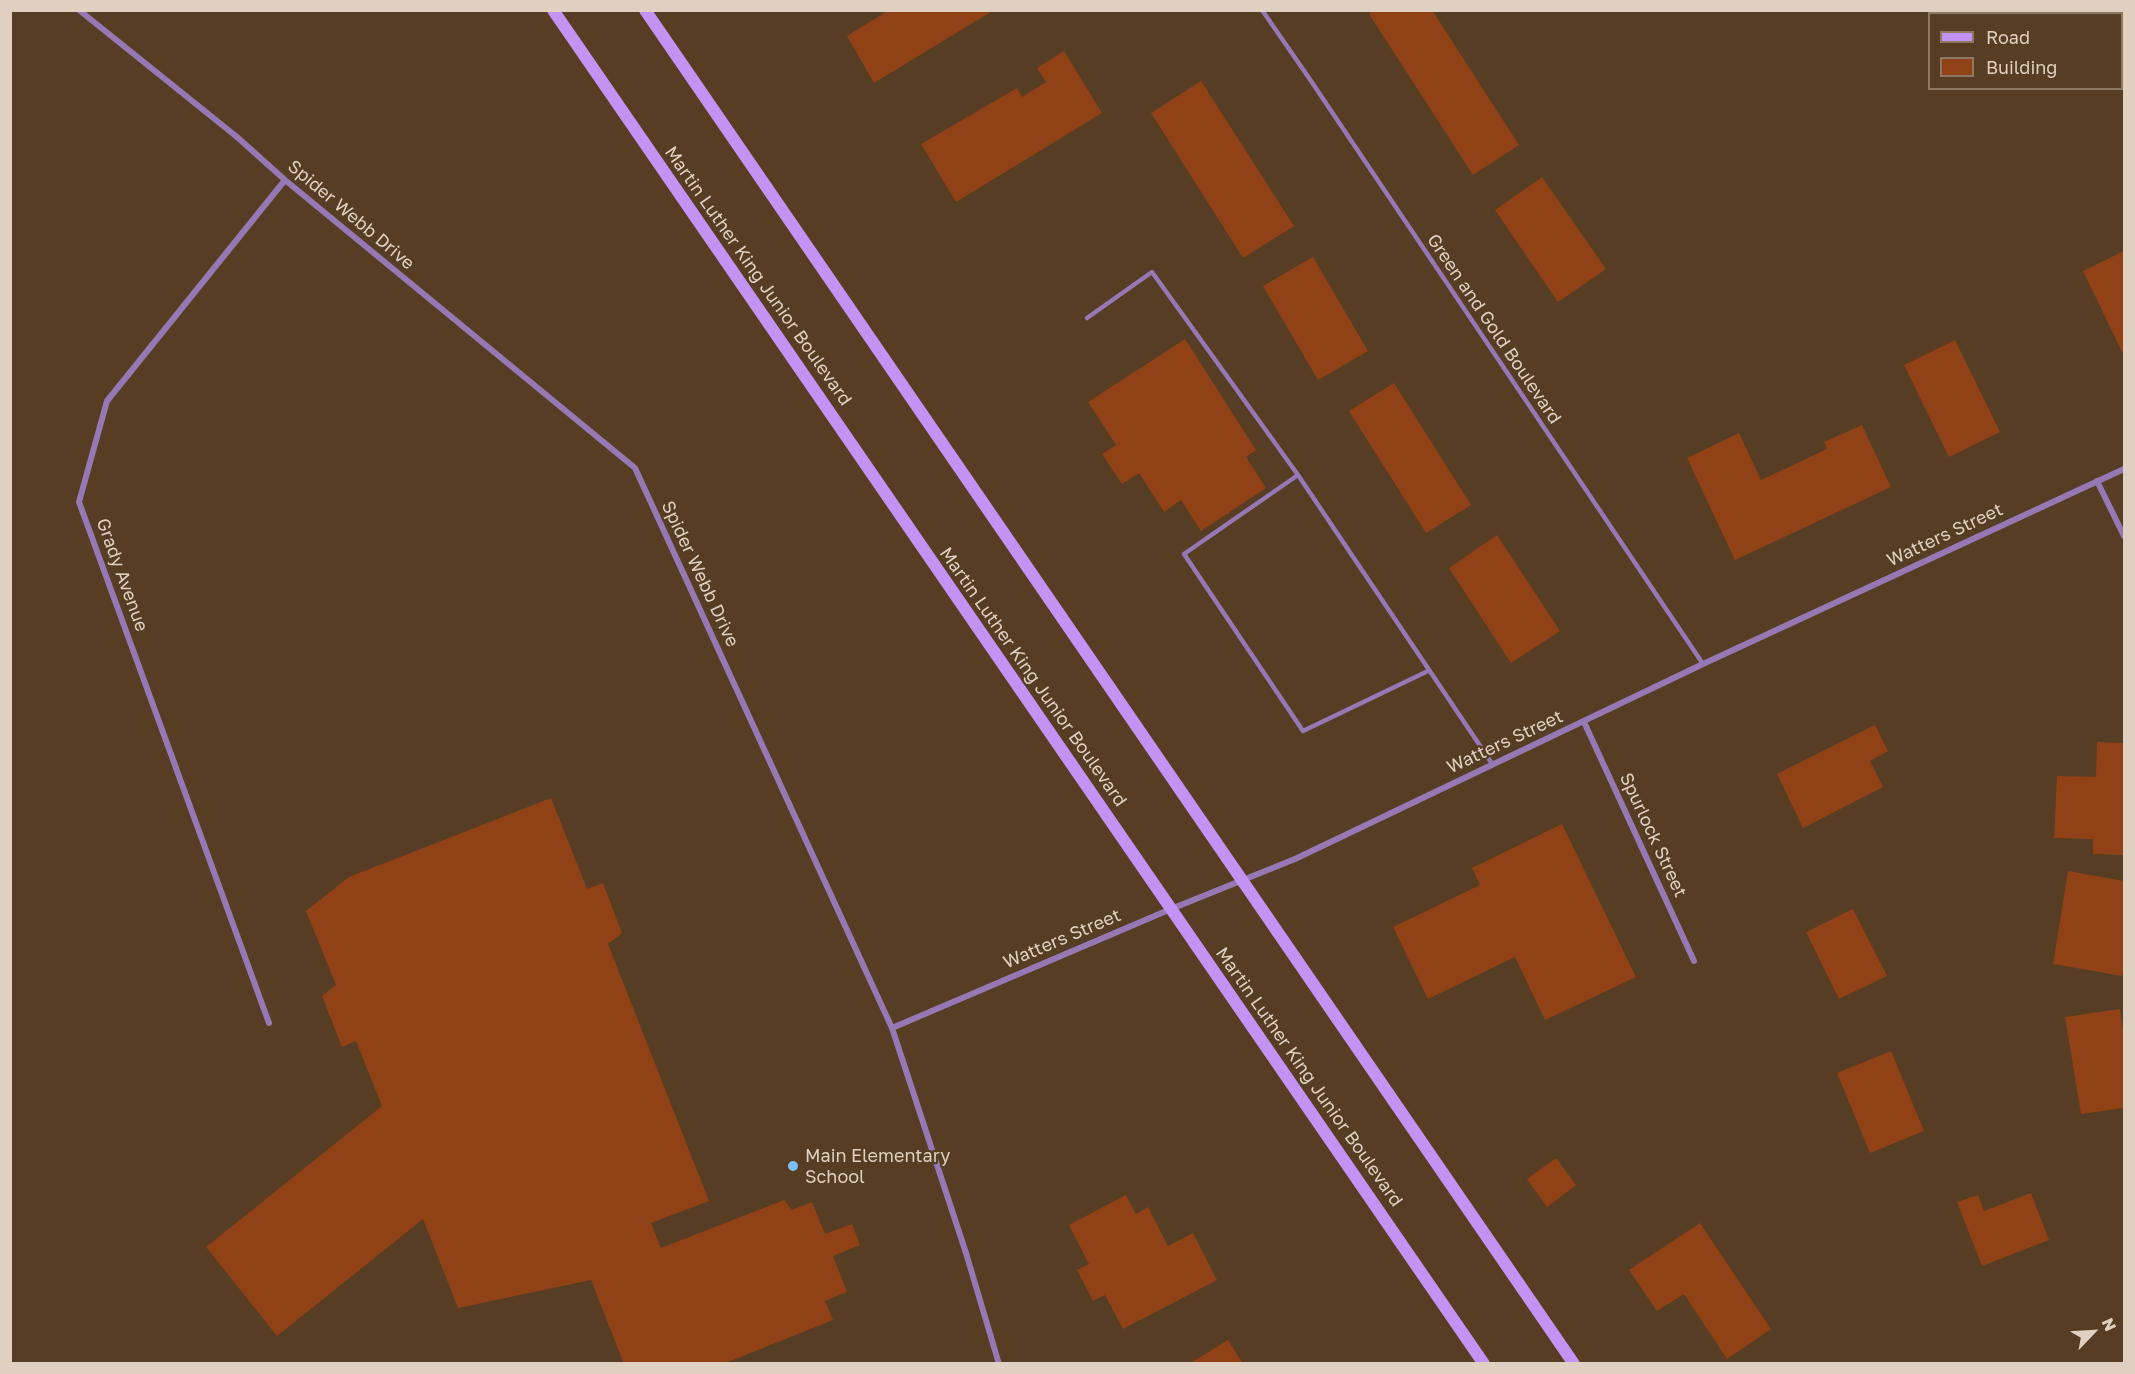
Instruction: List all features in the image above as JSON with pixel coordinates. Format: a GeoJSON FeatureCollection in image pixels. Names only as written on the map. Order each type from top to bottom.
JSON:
{"type":"FeatureCollection","features":[{"type":"Feature","properties":{"kind":"main road","name":"Martin Luther King Junior Boulevard"},"geometry":{"type":"LineString","coordinates":[[553,10],[1484,1364]]}},
{"type":"Feature","properties":{"kind":"main road"},"geometry":{"type":"LineString","coordinates":[[645,10],[1574,1364]]}},
{"type":"Feature","properties":{"kind":"street","name":"Spider Webb Drive"},"geometry":{"type":"LineString","coordinates":[[79,10],[635,468],[892,1028],[966,1253],[999,1364]]}},
{"type":"Feature","properties":{"kind":"street","name":"Grady Avenue"},"geometry":{"type":"LineString","coordinates":[[269,1023],[79,502],[107,401],[285,180]]}},
{"type":"Feature","properties":{"kind":"street","name":"Watters Street"},"geometry":{"type":"LineString","coordinates":[[892,1028],[1171,909],[1243,882],[1295,859],[1703,663],[2124,469]]}},
{"type":"Feature","properties":{"kind":"street"},"geometry":{"type":"LineString","coordinates":[[2097,482],[2124,536]]}},
{"type":"Feature","properties":{"kind":"street","name":"Spurlock Street"},"geometry":{"type":"LineString","coordinates":[[1584,722],[1694,961]]}},
{"type":"Feature","properties":{"kind":"lane","name":"Green and Gold Boulevard"},"geometry":{"type":"LineString","coordinates":[[1262,10],[1703,663]]}},
{"type":"Feature","properties":{"kind":"lane"},"geometry":{"type":"LineString","coordinates":[[1087,318],[1152,272],[1298,475],[1493,765]]}},
{"type":"Feature","properties":{"kind":"lane"},"geometry":{"type":"LineString","coordinates":[[1298,475],[1184,554],[1303,731],[1428,671]]}},
{"type":"Feature","properties":{"kind":"building"},"geometry":{"type":"Polygon","coordinates":[[[889,10],[994,10],[874,83],[847,36],[889,10]]]}},
{"type":"Feature","properties":{"kind":"building"},"geometry":{"type":"Polygon","coordinates":[[[1374,10],[1432,10],[1519,145],[1473,175],[1369,14],[1374,10]]]}},
{"type":"Feature","properties":{"kind":"building"},"geometry":{"type":"Polygon","coordinates":[[[1064,51],[1102,113],[956,202],[921,144],[1017,88],[1022,97],[1046,82],[1037,68],[1064,51]]]}},
{"type":"Feature","properties":{"kind":"building"},"geometry":{"type":"Polygon","coordinates":[[[1201,81],[1294,226],[1243,258],[1151,113],[1201,81]]]}},
{"type":"Feature","properties":{"kind":"building"},"geometry":{"type":"Polygon","coordinates":[[[1542,177],[1606,269],[1558,302],[1495,210],[1542,177]]]}},
{"type":"Feature","properties":{"kind":"building"},"geometry":{"type":"Polygon","coordinates":[[[2124,251],[2124,356],[2083,271],[2124,251]]]}},
{"type":"Feature","properties":{"kind":"building"},"geometry":{"type":"Polygon","coordinates":[[[1313,257],[1368,351],[1318,380],[1263,286],[1313,257]]]}},
{"type":"Feature","properties":{"kind":"building"},"geometry":{"type":"Polygon","coordinates":[[[1185,339],[1256,450],[1246,457],[1266,488],[1201,531],[1181,500],[1164,512],[1139,473],[1122,484],[1102,454],[1116,445],[1088,402],[1185,339]]]}},
{"type":"Feature","properties":{"kind":"building"},"geometry":{"type":"Polygon","coordinates":[[[1955,340],[2000,432],[1949,457],[1904,365],[1955,340]]]}},
{"type":"Feature","properties":{"kind":"building"},"geometry":{"type":"Polygon","coordinates":[[[1394,383],[1471,505],[1426,533],[1349,411],[1394,383]]]}},
{"type":"Feature","properties":{"kind":"building"},"geometry":{"type":"Polygon","coordinates":[[[1862,425],[1891,487],[1735,560],[1687,458],[1739,433],[1761,480],[1827,449],[1824,442],[1862,425]]]}},
{"type":"Feature","properties":{"kind":"building"},"geometry":{"type":"Polygon","coordinates":[[[1497,535],[1560,631],[1511,663],[1449,568],[1497,535]]]}},
{"type":"Feature","properties":{"kind":"building"},"geometry":{"type":"Polygon","coordinates":[[[1875,725],[1888,751],[1870,761],[1883,787],[1803,828],[1777,774],[1875,725]]]}},
{"type":"Feature","properties":{"kind":"building"},"geometry":{"type":"Polygon","coordinates":[[[2097,742],[2124,743],[2124,855],[2093,854],[2093,839],[2054,838],[2057,776],[2096,777],[2097,742]]]}},
{"type":"Feature","properties":{"kind":"building"},"geometry":{"type":"Polygon","coordinates":[[[551,798],[587,889],[603,883],[622,933],[608,944],[709,1201],[651,1223],[661,1248],[784,1200],[792,1210],[812,1202],[825,1234],[852,1224],[860,1245],[833,1256],[847,1292],[825,1301],[833,1320],[723,1364],[624,1364],[591,1280],[458,1308],[423,1219],[277,1336],[206,1247],[382,1106],[356,1041],[342,1047],[322,996],[336,985],[306,911],[349,877],[551,798]]]}},
{"type":"Feature","properties":{"kind":"building"},"geometry":{"type":"Polygon","coordinates":[[[1562,824],[1636,977],[1545,1020],[1515,957],[1428,999],[1393,927],[1480,885],[1472,868],[1562,824]]]}},
{"type":"Feature","properties":{"kind":"building"},"geometry":{"type":"Polygon","coordinates":[[[2068,871],[2124,881],[2122,976],[2053,964],[2068,871]]]}},
{"type":"Feature","properties":{"kind":"building"},"geometry":{"type":"Polygon","coordinates":[[[1853,909],[1887,976],[1839,999],[1806,932],[1853,909]]]}},
{"type":"Feature","properties":{"kind":"building"},"geometry":{"type":"Polygon","coordinates":[[[2120,1009],[2124,1037],[2124,1108],[2081,1114],[2065,1017],[2120,1009]]]}},
{"type":"Feature","properties":{"kind":"building"},"geometry":{"type":"Polygon","coordinates":[[[1891,1051],[1924,1131],[1870,1153],[1837,1073],[1891,1051]]]}},
{"type":"Feature","properties":{"kind":"building"},"geometry":{"type":"Polygon","coordinates":[[[1556,1158],[1576,1185],[1547,1207],[1527,1179],[1556,1158]]]}},
{"type":"Feature","properties":{"kind":"building"},"geometry":{"type":"Polygon","coordinates":[[[2031,1193],[2049,1240],[1982,1266],[1957,1202],[1978,1195],[1984,1211],[2031,1193]]]}},
{"type":"Feature","properties":{"kind":"building"},"geometry":{"type":"Polygon","coordinates":[[[1126,1195],[1136,1214],[1148,1207],[1168,1246],[1193,1233],[1217,1280],[1123,1329],[1105,1295],[1093,1301],[1077,1270],[1089,1264],[1069,1225],[1126,1195]]]}},
{"type":"Feature","properties":{"kind":"building"},"geometry":{"type":"Polygon","coordinates":[[[1700,1223],[1771,1329],[1727,1359],[1684,1294],[1657,1311],[1629,1270],[1700,1223]]]}},
{"type":"Feature","properties":{"kind":"building"},"geometry":{"type":"Polygon","coordinates":[[[1228,1340],[1243,1364],[1189,1364],[1228,1340]]]}},
{"type":"Feature","properties":{"kind":"place","name":"Main Elementary School"},"geometry":{"type":"Point","coordinates":[793,1166]}}]}
